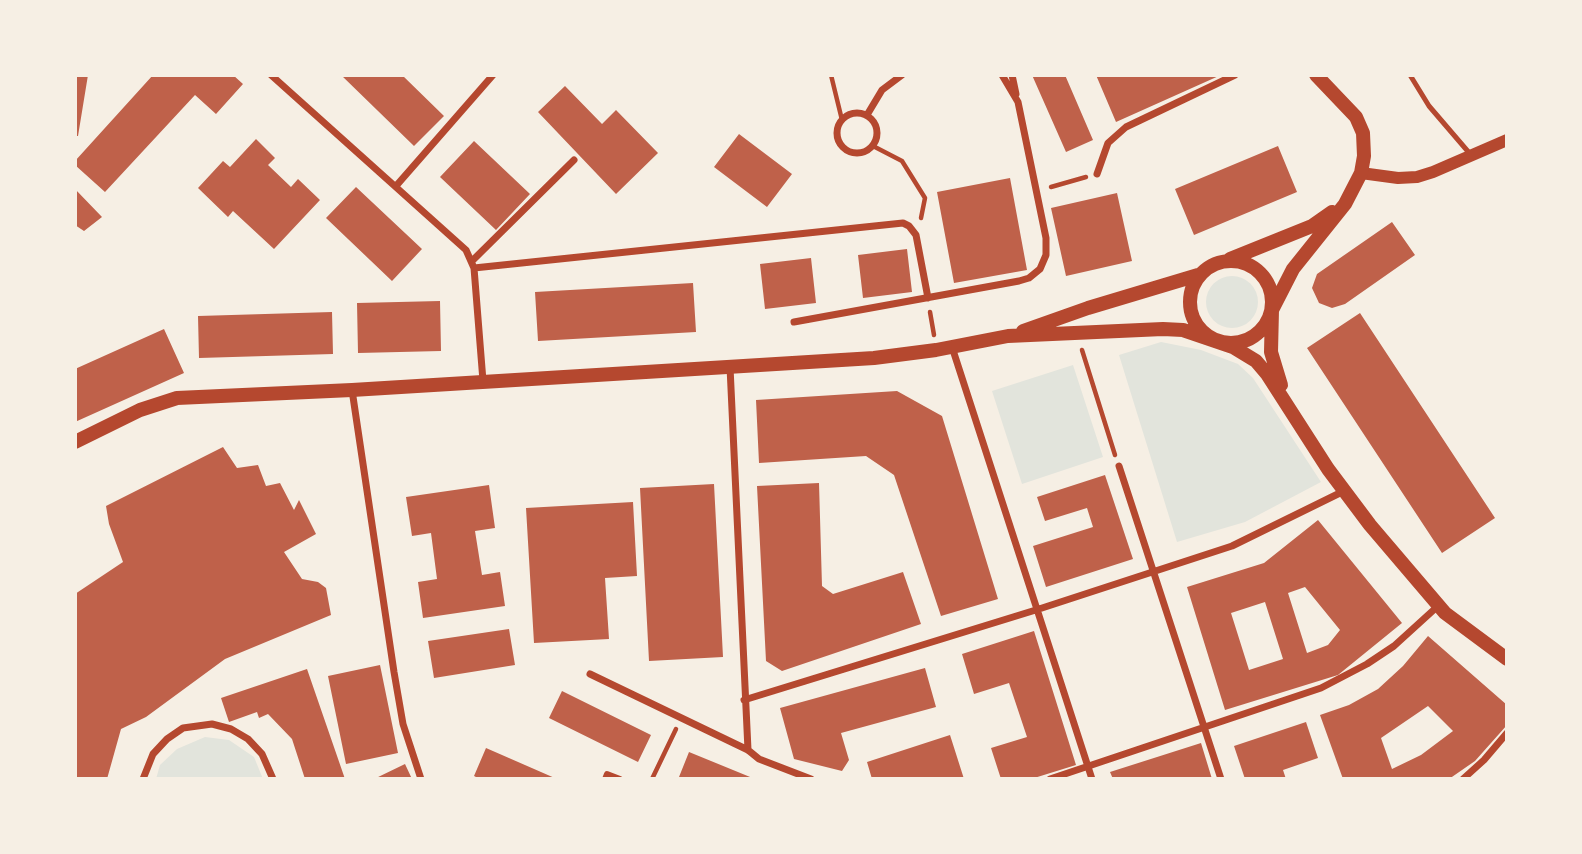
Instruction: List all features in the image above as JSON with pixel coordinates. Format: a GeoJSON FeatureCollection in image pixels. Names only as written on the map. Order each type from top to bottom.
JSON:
{"type":"FeatureCollection","features":[{"type":"Feature","properties":{"kind":"main road"},"geometry":{"type":"LineString","coordinates":[[1198,275],[1189,296],[1190,312],[1201,331],[1214,340],[1238,343],[1250,339],[1260,332],[1267,322],[1293,269],[1345,204],[1361,173],[1364,141],[1361,125],[1352,111],[1316,75]]}},
{"type":"Feature","properties":{"kind":"main road"},"geometry":{"type":"LineString","coordinates":[[75,442],[140,410],[177,398],[874,358],[936,350],[1008,336],[1088,308],[1198,275],[1212,265],[1312,226],[1345,204]]}},
{"type":"Feature","properties":{"kind":"main road"},"geometry":{"type":"LineString","coordinates":[[1230,260],[1242,261],[1263,275],[1272,297],[1270,342],[1273,363],[1296,419]]}},
{"type":"Feature","properties":{"kind":"main road"},"geometry":{"type":"LineString","coordinates":[[1008,336],[1183,330],[1244,353],[1256,361],[1267,374],[1344,491],[1438,606],[1507,659]]}},
{"type":"Feature","properties":{"kind":"street"},"geometry":{"type":"LineString","coordinates":[[396,186],[493,75]]}},
{"type":"Feature","properties":{"kind":"street"},"geometry":{"type":"LineString","coordinates":[[867,115],[882,90],[902,75]]}},
{"type":"Feature","properties":{"kind":"street"},"geometry":{"type":"LineString","coordinates":[[1002,75],[1017,102]]}},
{"type":"Feature","properties":{"kind":"street"},"geometry":{"type":"LineString","coordinates":[[794,321],[1029,278],[1040,269],[1046,255],[1046,238],[1012,75]]}},
{"type":"Feature","properties":{"kind":"street"},"geometry":{"type":"LineString","coordinates":[[1097,174],[1108,143],[1126,127],[1235,75]]}},
{"type":"Feature","properties":{"kind":"street"},"geometry":{"type":"LineString","coordinates":[[273,76],[462,245],[473,265],[483,382]]}},
{"type":"Feature","properties":{"kind":"street"},"geometry":{"type":"LineString","coordinates":[[853,113],[867,115],[877,129],[873,146],[861,152],[847,150],[838,139],[837,133],[842,120],[853,113]]}},
{"type":"Feature","properties":{"kind":"street"},"geometry":{"type":"LineString","coordinates":[[1361,173],[1409,179],[1433,172],[1507,140]]}},
{"type":"Feature","properties":{"kind":"street"},"geometry":{"type":"LineString","coordinates":[[473,265],[574,160]]}},
{"type":"Feature","properties":{"kind":"street"},"geometry":{"type":"LineString","coordinates":[[473,265],[894,223],[909,226],[918,241],[928,298]]}},
{"type":"Feature","properties":{"kind":"street"},"geometry":{"type":"LineString","coordinates":[[952,347],[1092,779]]}},
{"type":"Feature","properties":{"kind":"street"},"geometry":{"type":"LineString","coordinates":[[730,366],[748,750]]}},
{"type":"Feature","properties":{"kind":"street"},"geometry":{"type":"LineString","coordinates":[[352,390],[394,672],[406,736],[421,779]]}},
{"type":"Feature","properties":{"kind":"street"},"geometry":{"type":"LineString","coordinates":[[1119,466],[1221,779]]}},
{"type":"Feature","properties":{"kind":"street"},"geometry":{"type":"LineString","coordinates":[[744,700],[1039,609],[1247,540],[1344,491]]}},
{"type":"Feature","properties":{"kind":"street"},"geometry":{"type":"LineString","coordinates":[[1050,779],[1292,698],[1337,680],[1405,638],[1438,606]]}},
{"type":"Feature","properties":{"kind":"street"},"geometry":{"type":"LineString","coordinates":[[590,674],[748,750],[759,759],[811,779]]}},
{"type":"Feature","properties":{"kind":"street"},"geometry":{"type":"LineString","coordinates":[[143,779],[153,754],[167,739],[183,728],[212,724],[232,729],[248,739],[262,754],[273,779]]}},
{"type":"Feature","properties":{"kind":"street"},"geometry":{"type":"LineString","coordinates":[[1463,779],[1507,733]]}},
{"type":"Feature","properties":{"kind":"street"},"geometry":{"type":"LineString","coordinates":[[605,779],[607,774],[620,779]]}},
{"type":"Feature","properties":{"kind":"lane"},"geometry":{"type":"LineString","coordinates":[[1410,75],[1429,106],[1471,155]]}},
{"type":"Feature","properties":{"kind":"path"},"geometry":{"type":"LineString","coordinates":[[831,75],[842,120]]}},
{"type":"Feature","properties":{"kind":"path"},"geometry":{"type":"LineString","coordinates":[[873,146],[902,161],[925,198],[918,241]]}},
{"type":"Feature","properties":{"kind":"path"},"geometry":{"type":"LineString","coordinates":[[1037,191],[1097,174]]}},
{"type":"Feature","properties":{"kind":"path"},"geometry":{"type":"LineString","coordinates":[[928,298],[936,350]]}},
{"type":"Feature","properties":{"kind":"path"},"geometry":{"type":"LineString","coordinates":[[1077,333],[1119,466]]}},
{"type":"Feature","properties":{"kind":"path"},"geometry":{"type":"LineString","coordinates":[[652,779],[682,718]]}},
{"type":"Feature","properties":{"kind":"shaded area"},"geometry":{"type":"Polygon","coordinates":[[[1232,276],[1242,278],[1250,284],[1256,292],[1256,312],[1250,320],[1242,326],[1232,328],[1222,326],[1214,320],[1208,312],[1206,302],[1208,292],[1214,284],[1222,278],[1232,276]]]}},
{"type":"Feature","properties":{"kind":"shaded area"},"geometry":{"type":"Polygon","coordinates":[[[1161,342],[1201,350],[1238,364],[1253,378],[1321,482],[1245,522],[1177,542],[1119,355],[1161,342]]]}},
{"type":"Feature","properties":{"kind":"shaded area"},"geometry":{"type":"Polygon","coordinates":[[[1073,365],[1103,457],[1022,484],[992,391],[1073,365]]]}},
{"type":"Feature","properties":{"kind":"shaded area"},"geometry":{"type":"Polygon","coordinates":[[[205,737],[229,740],[254,757],[263,779],[156,779],[160,765],[177,749],[205,737]]]}},
{"type":"Feature","properties":{"kind":"building"},"geometry":{"type":"Polygon","coordinates":[[[75,75],[88,75],[78,136],[75,136],[75,75]]]}},
{"type":"Feature","properties":{"kind":"building"},"geometry":{"type":"Polygon","coordinates":[[[153,75],[233,75],[243,84],[216,114],[195,95],[105,192],[75,165],[75,161],[153,75]]]}},
{"type":"Feature","properties":{"kind":"building"},"geometry":{"type":"Polygon","coordinates":[[[341,75],[402,75],[444,116],[414,146],[341,75]]]}},
{"type":"Feature","properties":{"kind":"building"},"geometry":{"type":"Polygon","coordinates":[[[1032,75],[1065,75],[1093,140],[1066,152],[1032,75]]]}},
{"type":"Feature","properties":{"kind":"building"},"geometry":{"type":"Polygon","coordinates":[[[1096,75],[1221,75],[1116,122],[1096,75]]]}},
{"type":"Feature","properties":{"kind":"building"},"geometry":{"type":"Polygon","coordinates":[[[565,86],[602,124],[616,110],[658,153],[616,194],[538,112],[565,86]]]}},
{"type":"Feature","properties":{"kind":"building"},"geometry":{"type":"Polygon","coordinates":[[[739,134],[792,174],[767,207],[714,167],[739,134]]]}},
{"type":"Feature","properties":{"kind":"building"},"geometry":{"type":"Polygon","coordinates":[[[256,139],[275,158],[268,165],[291,187],[298,179],[320,200],[274,249],[233,211],[228,217],[198,188],[223,161],[230,167],[256,139]]]}},
{"type":"Feature","properties":{"kind":"building"},"geometry":{"type":"Polygon","coordinates":[[[474,141],[530,194],[496,230],[440,177],[474,141]]]}},
{"type":"Feature","properties":{"kind":"building"},"geometry":{"type":"Polygon","coordinates":[[[1278,146],[1297,192],[1194,235],[1175,189],[1278,146]]]}},
{"type":"Feature","properties":{"kind":"building"},"geometry":{"type":"Polygon","coordinates":[[[1010,178],[1027,270],[954,283],[937,192],[1010,178]]]}},
{"type":"Feature","properties":{"kind":"building"},"geometry":{"type":"Polygon","coordinates":[[[356,187],[422,249],[392,281],[326,218],[356,187]]]}},
{"type":"Feature","properties":{"kind":"building"},"geometry":{"type":"Polygon","coordinates":[[[75,189],[102,217],[84,231],[75,225],[75,189]]]}},
{"type":"Feature","properties":{"kind":"building"},"geometry":{"type":"Polygon","coordinates":[[[1117,193],[1132,261],[1066,276],[1051,208],[1117,193]]]}},
{"type":"Feature","properties":{"kind":"building"},"geometry":{"type":"Polygon","coordinates":[[[1392,222],[1415,255],[1345,304],[1332,308],[1319,303],[1312,288],[1317,274],[1392,222]]]}},
{"type":"Feature","properties":{"kind":"building"},"geometry":{"type":"Polygon","coordinates":[[[907,249],[912,292],[863,298],[858,255],[907,249]]]}},
{"type":"Feature","properties":{"kind":"building"},"geometry":{"type":"Polygon","coordinates":[[[811,258],[816,303],[765,309],[760,264],[811,258]]]}},
{"type":"Feature","properties":{"kind":"building"},"geometry":{"type":"Polygon","coordinates":[[[693,283],[696,332],[538,341],[535,292],[693,283]]]}},
{"type":"Feature","properties":{"kind":"building"},"geometry":{"type":"Polygon","coordinates":[[[440,301],[441,351],[358,353],[357,303],[440,301]]]}},
{"type":"Feature","properties":{"kind":"building"},"geometry":{"type":"Polygon","coordinates":[[[332,312],[333,354],[199,358],[198,316],[332,312]]]}},
{"type":"Feature","properties":{"kind":"building"},"geometry":{"type":"Polygon","coordinates":[[[1360,313],[1495,518],[1442,553],[1307,348],[1360,313]]]}},
{"type":"Feature","properties":{"kind":"building"},"geometry":{"type":"Polygon","coordinates":[[[164,329],[184,373],[75,422],[75,369],[164,329]]]}},
{"type":"Feature","properties":{"kind":"building"},"geometry":{"type":"Polygon","coordinates":[[[897,391],[942,416],[998,599],[941,616],[894,475],[866,456],[759,463],[756,400],[897,391]]]}},
{"type":"Feature","properties":{"kind":"building"},"geometry":{"type":"Polygon","coordinates":[[[223,447],[237,468],[258,465],[266,486],[280,483],[294,510],[299,500],[316,534],[284,552],[302,579],[318,582],[326,588],[331,615],[225,659],[146,717],[121,729],[107,779],[75,779],[75,594],[123,562],[109,524],[106,506],[223,447]]]}},
{"type":"Feature","properties":{"kind":"building"},"geometry":{"type":"Polygon","coordinates":[[[1105,475],[1133,559],[1046,587],[1033,546],[1093,527],[1087,508],[1045,521],[1037,497],[1105,475]]]}},
{"type":"Feature","properties":{"kind":"building"},"geometry":{"type":"Polygon","coordinates":[[[819,483],[822,586],[833,594],[903,572],[921,624],[782,671],[766,661],[757,486],[819,483]]]}},
{"type":"Feature","properties":{"kind":"building"},"geometry":{"type":"Polygon","coordinates":[[[714,484],[723,657],[649,661],[640,488],[714,484]]]}},
{"type":"Feature","properties":{"kind":"building"},"geometry":{"type":"Polygon","coordinates":[[[489,485],[495,528],[475,531],[482,575],[500,572],[505,606],[423,618],[418,582],[437,579],[431,533],[412,536],[406,497],[489,485]]]}},
{"type":"Feature","properties":{"kind":"building"},"geometry":{"type":"Polygon","coordinates":[[[633,502],[637,576],[605,578],[609,639],[534,643],[526,508],[633,502]]]}},
{"type":"Feature","properties":{"kind":"building"},"geometry":{"type":"Polygon","coordinates":[[[1318,520],[1402,623],[1338,675],[1225,710],[1187,587],[1264,563],[1318,520]],[[1305,587],[1288,593],[1307,653],[1328,645],[1340,630],[1305,587]],[[1265,602],[1231,613],[1249,670],[1283,659],[1265,602]]]}},
{"type":"Feature","properties":{"kind":"building"},"geometry":{"type":"Polygon","coordinates":[[[509,629],[515,665],[434,678],[428,641],[509,629]]]}},
{"type":"Feature","properties":{"kind":"building"},"geometry":{"type":"Polygon","coordinates":[[[1034,631],[1076,765],[1031,779],[1001,779],[991,748],[1027,737],[1009,683],[974,694],[962,654],[1034,631]]]}},
{"type":"Feature","properties":{"kind":"building"},"geometry":{"type":"Polygon","coordinates":[[[1428,636],[1507,705],[1507,725],[1475,761],[1449,779],[1343,779],[1320,715],[1349,705],[1378,689],[1403,666],[1428,636]],[[1428,706],[1381,738],[1392,769],[1421,755],[1453,731],[1428,706]]]}},
{"type":"Feature","properties":{"kind":"building"},"geometry":{"type":"Polygon","coordinates":[[[380,665],[398,753],[346,764],[328,676],[380,665]]]}},
{"type":"Feature","properties":{"kind":"building"},"geometry":{"type":"Polygon","coordinates":[[[925,668],[936,707],[841,733],[849,760],[842,771],[794,759],[780,708],[925,668]]]}},
{"type":"Feature","properties":{"kind":"building"},"geometry":{"type":"Polygon","coordinates":[[[307,669],[345,779],[305,779],[292,739],[268,714],[259,718],[257,712],[229,722],[221,698],[307,669]]]}},
{"type":"Feature","properties":{"kind":"building"},"geometry":{"type":"Polygon","coordinates":[[[562,691],[651,735],[638,762],[549,718],[562,691]]]}},
{"type":"Feature","properties":{"kind":"building"},"geometry":{"type":"Polygon","coordinates":[[[1306,722],[1318,758],[1283,770],[1286,779],[1245,779],[1234,746],[1306,722]]]}},
{"type":"Feature","properties":{"kind":"building"},"geometry":{"type":"Polygon","coordinates":[[[950,735],[964,779],[872,779],[867,762],[950,735]]]}},
{"type":"Feature","properties":{"kind":"building"},"geometry":{"type":"Polygon","coordinates":[[[1201,743],[1212,779],[1113,779],[1110,772],[1201,743]]]}},
{"type":"Feature","properties":{"kind":"building"},"geometry":{"type":"Polygon","coordinates":[[[486,748],[557,779],[480,779],[474,776],[486,748]]]}},
{"type":"Feature","properties":{"kind":"building"},"geometry":{"type":"Polygon","coordinates":[[[689,752],[755,779],[679,777],[689,752]]]}},
{"type":"Feature","properties":{"kind":"building"},"geometry":{"type":"Polygon","coordinates":[[[405,764],[412,779],[374,779],[405,764]]]}}]}
